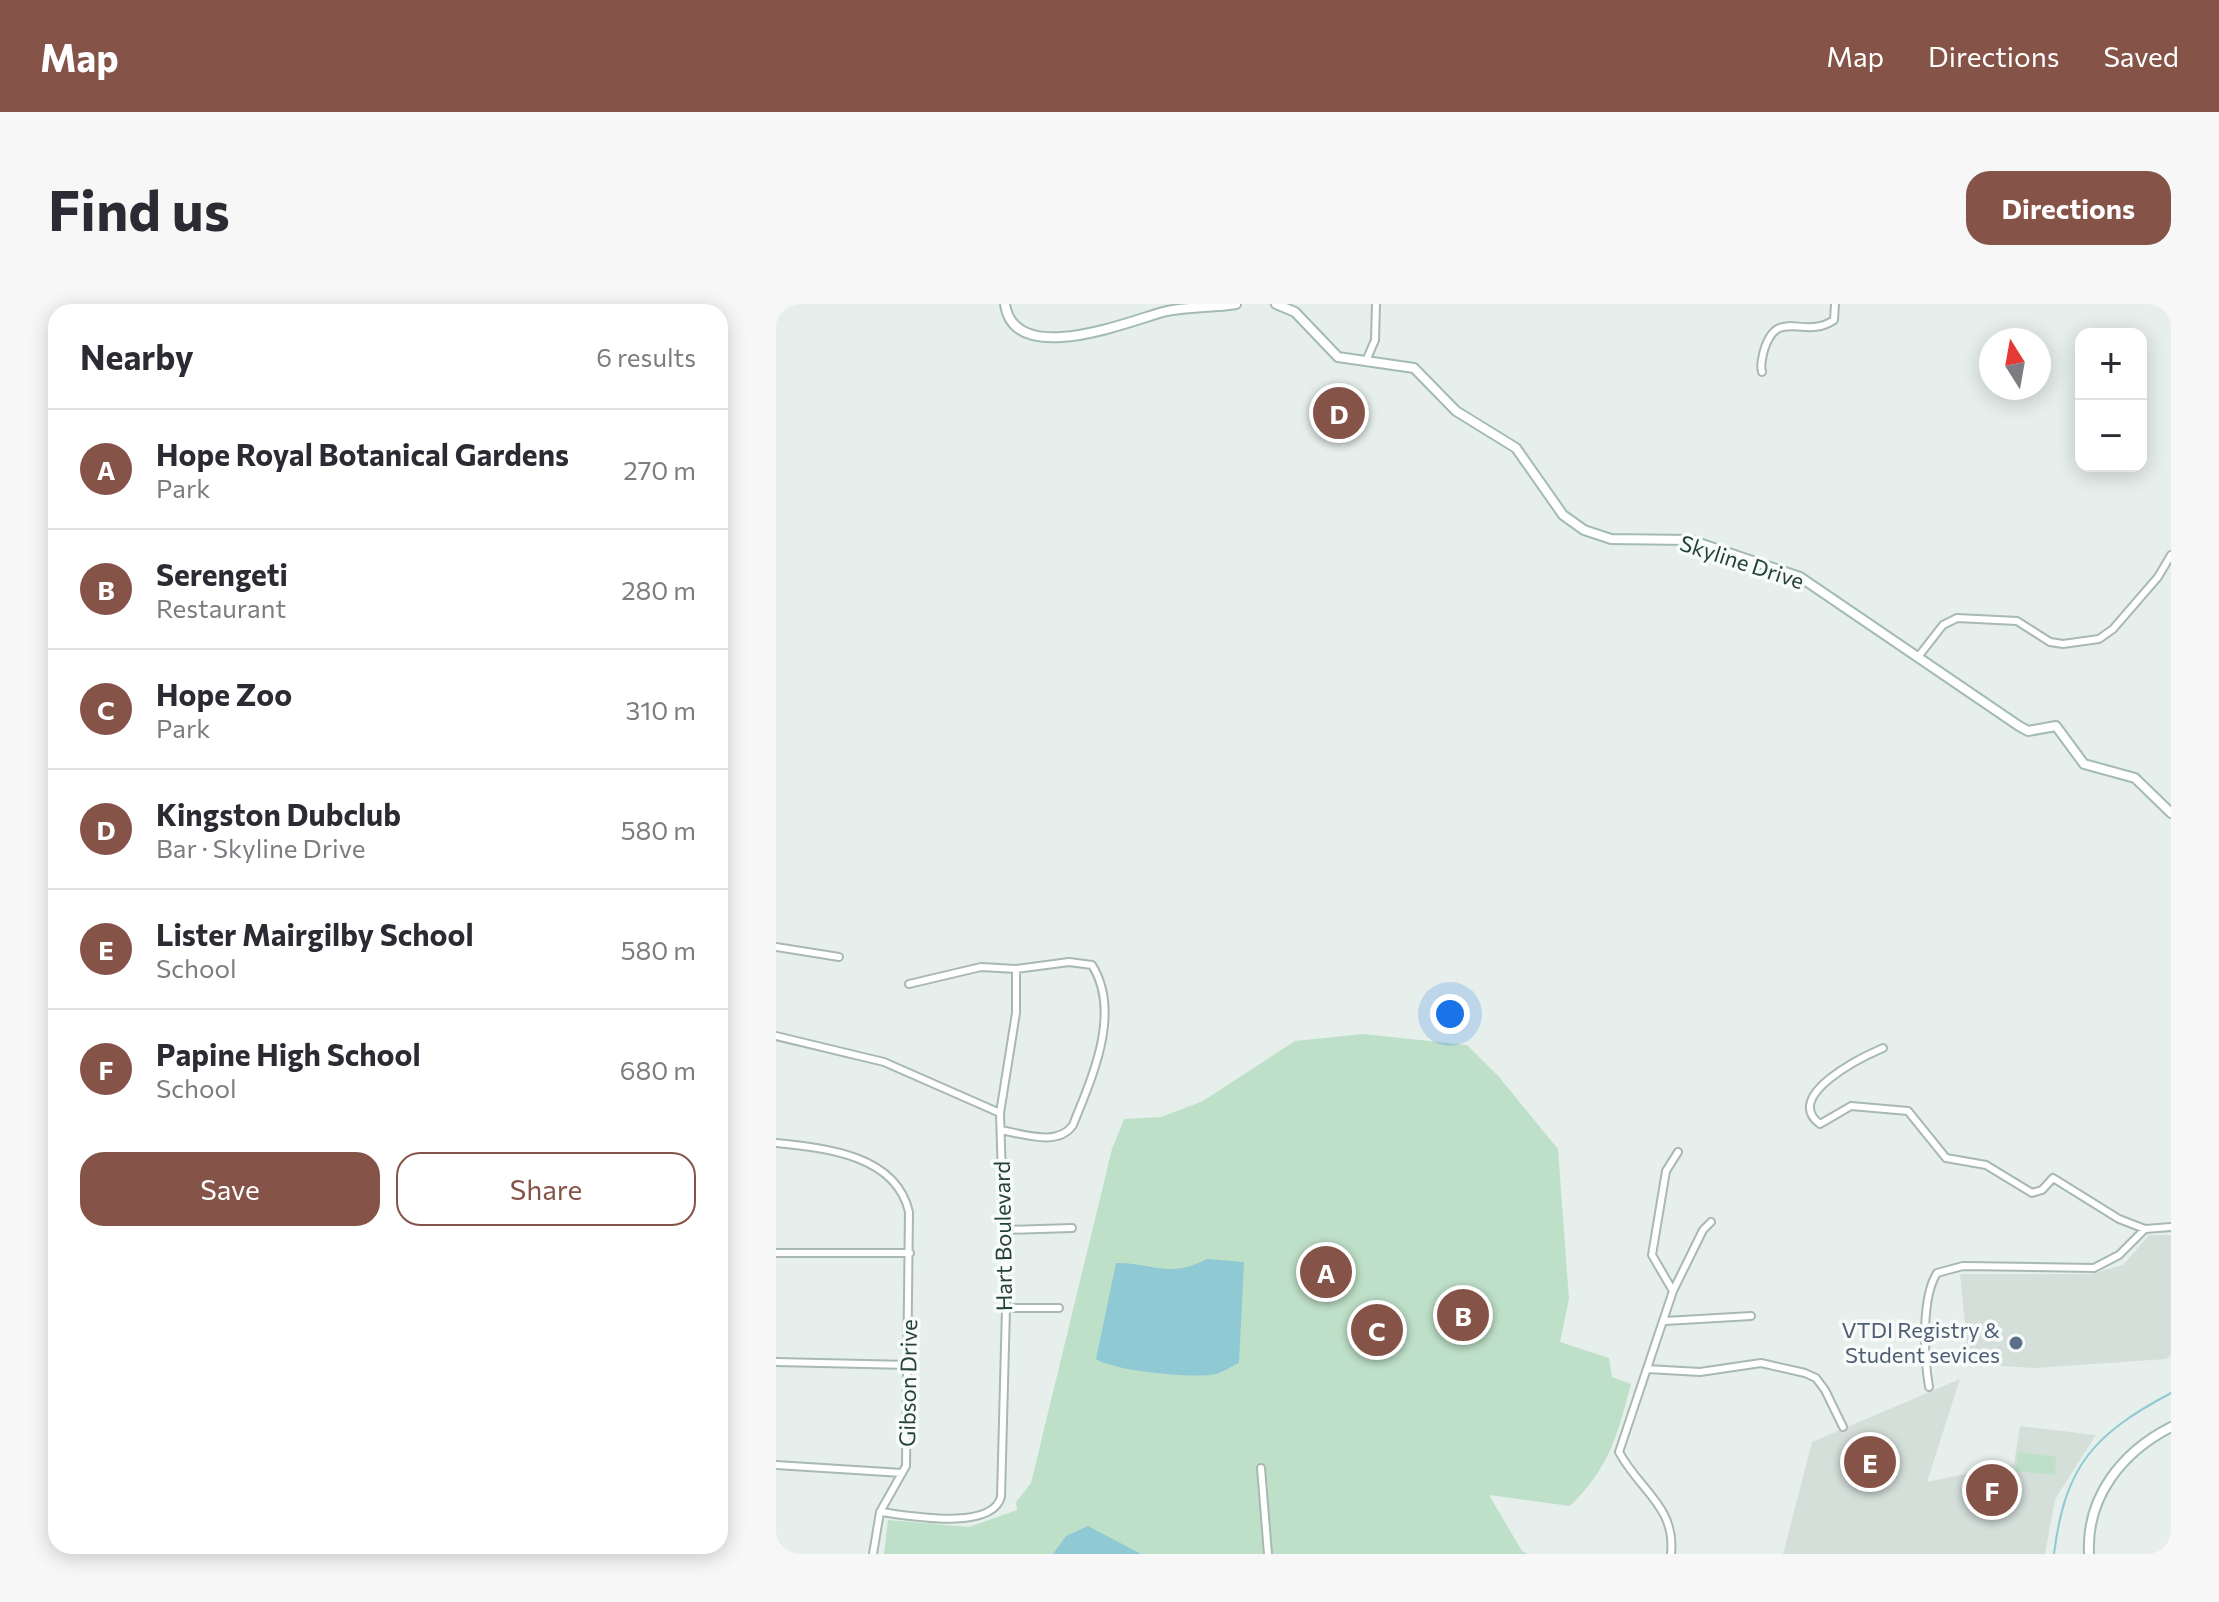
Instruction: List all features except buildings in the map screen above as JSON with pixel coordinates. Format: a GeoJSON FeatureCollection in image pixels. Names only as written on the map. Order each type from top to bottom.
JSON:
{"type":"FeatureCollection","features":[{"type":"Feature","properties":{"kind":"street"},"geometry":{"type":"LineString","coordinates":[[1005,304],[1009,318],[1021,330],[1073,337],[1121,327],[1166,311],[1236,304]]}},
{"type":"Feature","properties":{"kind":"street","name":"Skyline Drive"},"geometry":{"type":"LineString","coordinates":[[1276,304],[1295,312],[1338,357],[1403,364],[1423,375],[1456,411],[1516,448],[1563,515],[1584,530],[1611,539],[1690,540],[1800,577],[2028,731],[2056,726],[2084,764],[2135,778],[2171,813]]}},
{"type":"Feature","properties":{"kind":"street"},"geometry":{"type":"LineString","coordinates":[[1366,361],[1375,340],[1376,304]]}},
{"type":"Feature","properties":{"kind":"street"},"geometry":{"type":"LineString","coordinates":[[1762,372],[1760,362],[1764,347],[1775,329],[1787,324],[1802,329],[1825,326],[1834,320],[1835,304]]}},
{"type":"Feature","properties":{"kind":"street"},"geometry":{"type":"LineString","coordinates":[[1918,657],[1943,625],[1957,618],[2017,621],[2050,642],[2063,644],[2099,639],[2113,629],[2158,577],[2171,555]]}},
{"type":"Feature","properties":{"kind":"street"},"geometry":{"type":"LineString","coordinates":[[776,947],[839,957]]}},
{"type":"Feature","properties":{"kind":"street"},"geometry":{"type":"LineString","coordinates":[[909,984],[981,967],[1016,969],[1069,962],[1092,965],[1101,980],[1107,1007],[1086,1092],[1069,1132],[1051,1138],[1001,1130]]}},
{"type":"Feature","properties":{"kind":"street","name":"Hart Boulevard"},"geometry":{"type":"LineString","coordinates":[[880,1512],[957,1519],[992,1511],[1000,1504],[1006,1308],[1000,1113],[1016,1013],[1016,969]]}},
{"type":"Feature","properties":{"kind":"street"},"geometry":{"type":"LineString","coordinates":[[776,1036],[884,1062],[1000,1113]]}},
{"type":"Feature","properties":{"kind":"street"},"geometry":{"type":"LineString","coordinates":[[1883,1048],[1828,1079],[1811,1103],[1810,1113],[1814,1120],[1820,1124],[1851,1106],[1908,1111],[1946,1158],[1986,1165],[2032,1193],[2042,1190],[2053,1178],[2119,1219],[2145,1229],[2171,1227]]}},
{"type":"Feature","properties":{"kind":"street","name":"Gibson Drive"},"geometry":{"type":"LineString","coordinates":[[776,1143],[833,1150],[873,1165],[895,1180],[905,1193],[909,1212],[910,1253],[906,1466],[880,1512],[873,1554]]}},
{"type":"Feature","properties":{"kind":"street"},"geometry":{"type":"LineString","coordinates":[[1673,1291],[1652,1255],[1666,1171],[1678,1152]]}},
{"type":"Feature","properties":{"kind":"street"},"geometry":{"type":"LineString","coordinates":[[1671,1554],[1673,1538],[1668,1516],[1632,1475],[1619,1452],[1673,1291],[1703,1230],[1711,1222]]}},
{"type":"Feature","properties":{"kind":"street"},"geometry":{"type":"LineString","coordinates":[[1004,1230],[1072,1228]]}},
{"type":"Feature","properties":{"kind":"street"},"geometry":{"type":"LineString","coordinates":[[1929,1387],[1926,1335],[1931,1283],[1937,1273],[1963,1266],[2094,1268],[2119,1255],[2145,1229]]}},
{"type":"Feature","properties":{"kind":"street"},"geometry":{"type":"LineString","coordinates":[[776,1253],[910,1253]]}},
{"type":"Feature","properties":{"kind":"street"},"geometry":{"type":"LineString","coordinates":[[1006,1308],[1059,1308]]}},
{"type":"Feature","properties":{"kind":"street"},"geometry":{"type":"LineString","coordinates":[[1665,1321],[1751,1316]]}},
{"type":"Feature","properties":{"kind":"street"},"geometry":{"type":"LineString","coordinates":[[776,1362],[909,1365]]}},
{"type":"Feature","properties":{"kind":"street"},"geometry":{"type":"LineString","coordinates":[[1647,1369],[1700,1372],[1761,1363],[1805,1373],[1825,1390],[1843,1427]]}},
{"type":"Feature","properties":{"kind":"street"},"geometry":{"type":"LineString","coordinates":[[2089,1554],[2092,1513],[2116,1467],[2171,1427]]}},
{"type":"Feature","properties":{"kind":"street"},"geometry":{"type":"LineString","coordinates":[[776,1465],[902,1473]]}},
{"type":"Feature","properties":{"kind":"street"},"geometry":{"type":"LineString","coordinates":[[1261,1468],[1268,1554]]}},
{"type":"Feature","properties":{"kind":"shaded area"},"geometry":{"type":"Polygon","coordinates":[[[2149,1235],[2171,1235],[2171,1355],[2166,1359],[2036,1368],[1969,1364],[1960,1274],[2091,1274],[2123,1265],[2149,1235]]]}},
{"type":"Feature","properties":{"kind":"shaded area"},"geometry":{"type":"Polygon","coordinates":[[[1960,1379],[1927,1482],[2014,1464],[2020,1426],[2096,1435],[2055,1499],[2045,1554],[1783,1554],[1812,1442],[1960,1379]]]}},
{"type":"Feature","properties":{"kind":"green space"},"geometry":{"type":"Polygon","coordinates":[[[1363,1034],[1467,1045],[1499,1077],[1558,1149],[1569,1299],[1560,1342],[1609,1358],[1612,1377],[1631,1384],[1621,1420],[1603,1464],[1570,1506],[1489,1495],[1522,1551],[1528,1554],[884,1554],[888,1520],[969,1527],[1017,1510],[1016,1502],[1031,1483],[1112,1149],[1124,1119],[1161,1117],[1203,1101],[1295,1041],[1363,1034]]]}},
{"type":"Feature","properties":{"kind":"green space"},"geometry":{"type":"Polygon","coordinates":[[[2018,1452],[2056,1457],[2055,1475],[2016,1471],[2018,1452]]]}},
{"type":"Feature","properties":{"kind":"water"},"geometry":{"type":"Polygon","coordinates":[[[1207,1259],[1244,1262],[1239,1363],[1216,1374],[1191,1375],[1136,1370],[1096,1359],[1116,1263],[1171,1269],[1207,1259]]]}},
{"type":"Feature","properties":{"kind":"water"},"geometry":{"type":"Polygon","coordinates":[[[1088,1526],[1141,1554],[1053,1554],[1066,1536],[1088,1526]]]}},
{"type":"Feature","properties":{"kind":"waterway"},"geometry":{"type":"LineString","coordinates":[[2054,1554],[2066,1497],[2088,1456],[2103,1438],[2122,1423],[2171,1393]]}},
{"type":"Feature","properties":{"kind":"place","name":"Kingston Dubclub"},"geometry":{"type":"Point","coordinates":[1339,413]}},
{"type":"Feature","properties":{"kind":"place","name":"Hope Royal Botanical Gardens"},"geometry":{"type":"Point","coordinates":[1326,1272]}},
{"type":"Feature","properties":{"kind":"place","name":"Serengeti"},"geometry":{"type":"Point","coordinates":[1463,1315]}},
{"type":"Feature","properties":{"kind":"place","name":"Hope Zoo"},"geometry":{"type":"Point","coordinates":[1377,1330]}},
{"type":"Feature","properties":{"kind":"place","name":"VTDI Registry & Student sevices"},"geometry":{"type":"Point","coordinates":[2016,1343]}},
{"type":"Feature","properties":{"kind":"place","name":"Lister Mairgilby School"},"geometry":{"type":"Point","coordinates":[1870,1462]}},
{"type":"Feature","properties":{"kind":"place","name":"Papine High School"},"geometry":{"type":"Point","coordinates":[1992,1490]}}]}
